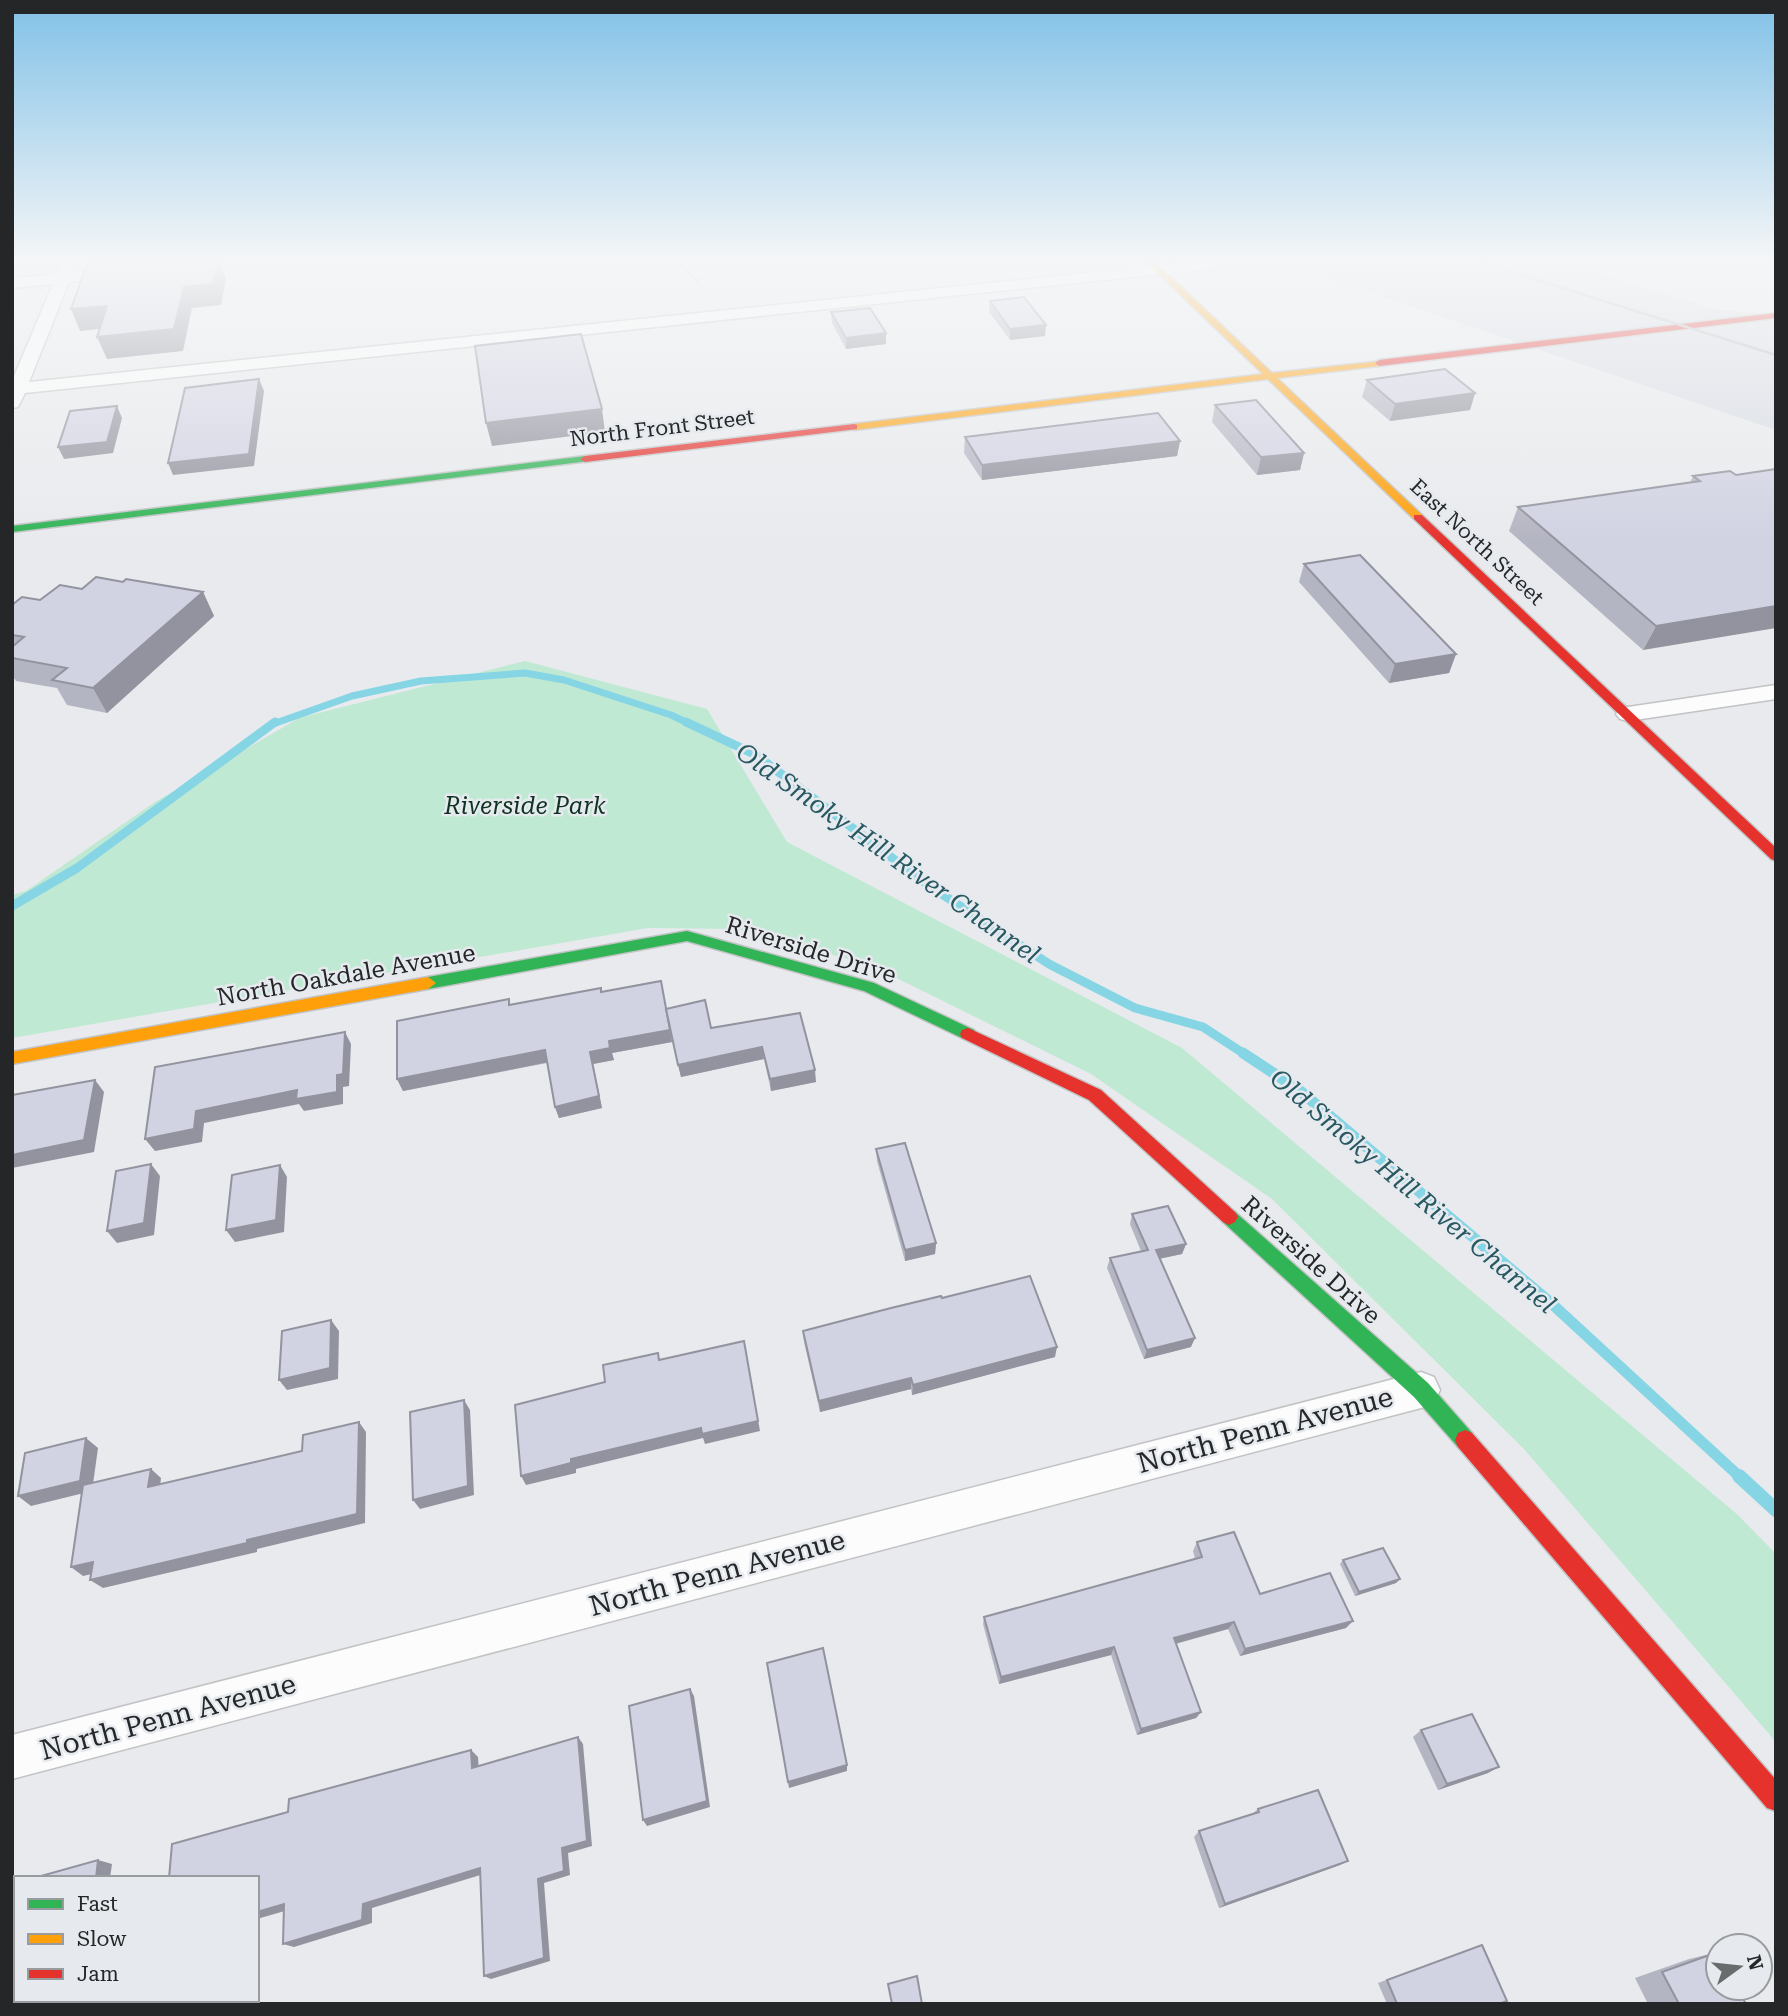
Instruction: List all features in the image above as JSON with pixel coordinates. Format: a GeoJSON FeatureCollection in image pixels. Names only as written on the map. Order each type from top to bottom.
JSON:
{"type":"FeatureCollection","features":[{"type":"Feature","properties":{"kind":"street"},"geometry":{"type":"LineString","coordinates":[[31,354],[14,394],[367,354]]}},
{"type":"Feature","properties":{"kind":"street","name":"East North Street"},"geometry":{"type":"LineString","coordinates":[[1245,354],[1776,856]]}},
{"type":"Feature","properties":{"kind":"street","name":"North Front Street"},"geometry":{"type":"LineString","coordinates":[[12,529],[1450,354]]}},
{"type":"Feature","properties":{"kind":"street"},"geometry":{"type":"LineString","coordinates":[[1628,714],[1776,692]]}},
{"type":"Feature","properties":{"kind":"street","name":"North Oakdale Avenue"},"geometry":{"type":"LineString","coordinates":[[12,1058],[687,936]]}},
{"type":"Feature","properties":{"kind":"street","name":"Riverside Drive"},"geometry":{"type":"LineString","coordinates":[[687,936],[869,987],[1095,1095],[1421,1390],[1776,1798]]}},
{"type":"Feature","properties":{"kind":"street","name":"North Penn Avenue"},"geometry":{"type":"LineString","coordinates":[[12,1757],[1421,1390]]}},
{"type":"Feature","properties":{"kind":"shaded area"},"geometry":{"type":"Polygon","coordinates":[[[1552,354],[1776,354],[1776,430],[1552,354]]]}},
{"type":"Feature","properties":{"kind":"green space","name":"Riverside Park"},"geometry":{"type":"Polygon","coordinates":[[[525,661],[707,709],[787,842],[1182,1048],[1738,1515],[1776,1554],[1776,1742],[1524,1449],[1272,1199],[1091,1074],[870,965],[737,929],[648,928],[12,1038],[12,895],[26,891],[155,802],[299,718],[525,661]]]}},
{"type":"Feature","properties":{"kind":"building"},"geometry":{"type":"Polygon","coordinates":[[[476,354],[587,354],[602,409],[486,423],[476,354]]]}},
{"type":"Feature","properties":{"kind":"building"},"geometry":{"type":"Polygon","coordinates":[[[1445,369],[1475,393],[1395,404],[1367,380],[1445,369]]]}},
{"type":"Feature","properties":{"kind":"building"},"geometry":{"type":"Polygon","coordinates":[[[259,379],[249,454],[168,463],[185,388],[259,379]]]}},
{"type":"Feature","properties":{"kind":"building"},"geometry":{"type":"Polygon","coordinates":[[[1256,400],[1304,453],[1261,457],[1215,405],[1256,400]]]}},
{"type":"Feature","properties":{"kind":"building"},"geometry":{"type":"Polygon","coordinates":[[[117,406],[107,442],[58,447],[70,411],[117,406]]]}},
{"type":"Feature","properties":{"kind":"building"},"geometry":{"type":"Polygon","coordinates":[[[1158,413],[1180,441],[982,465],[965,437],[1158,413]]]}},
{"type":"Feature","properties":{"kind":"building"},"geometry":{"type":"Polygon","coordinates":[[[1776,469],[1776,606],[1656,626],[1518,507],[1700,481],[1693,476],[1730,471],[1736,475],[1776,469]]]}},
{"type":"Feature","properties":{"kind":"building"},"geometry":{"type":"Polygon","coordinates":[[[1360,555],[1456,654],[1395,664],[1304,564],[1360,555]]]}},
{"type":"Feature","properties":{"kind":"building"},"geometry":{"type":"Polygon","coordinates":[[[96,577],[123,582],[126,579],[203,592],[93,688],[52,680],[67,668],[12,658],[12,647],[24,637],[12,635],[12,605],[22,597],[40,600],[60,585],[82,589],[96,577]]]}},
{"type":"Feature","properties":{"kind":"building"},"geometry":{"type":"Polygon","coordinates":[[[661,981],[670,1030],[609,1041],[610,1048],[590,1052],[599,1096],[555,1107],[545,1050],[397,1079],[397,1021],[509,999],[509,1005],[601,988],[601,992],[661,981]]]}},
{"type":"Feature","properties":{"kind":"building"},"geometry":{"type":"Polygon","coordinates":[[[705,1000],[711,1028],[800,1013],[815,1070],[770,1079],[762,1047],[678,1065],[666,1009],[705,1000]]]}},
{"type":"Feature","properties":{"kind":"building"},"geometry":{"type":"Polygon","coordinates":[[[345,1032],[343,1074],[337,1075],[337,1092],[296,1099],[297,1090],[196,1111],[194,1129],[145,1139],[155,1067],[345,1032]]]}},
{"type":"Feature","properties":{"kind":"building"},"geometry":{"type":"Polygon","coordinates":[[[95,1080],[84,1140],[12,1155],[12,1095],[95,1080]]]}},
{"type":"Feature","properties":{"kind":"building"},"geometry":{"type":"Polygon","coordinates":[[[905,1143],[936,1243],[905,1250],[876,1149],[905,1143]]]}},
{"type":"Feature","properties":{"kind":"building"},"geometry":{"type":"Polygon","coordinates":[[[151,1164],[144,1223],[107,1231],[116,1171],[151,1164]]]}},
{"type":"Feature","properties":{"kind":"building"},"geometry":{"type":"Polygon","coordinates":[[[280,1165],[276,1220],[226,1230],[232,1175],[280,1165]]]}},
{"type":"Feature","properties":{"kind":"building"},"geometry":{"type":"Polygon","coordinates":[[[1168,1206],[1186,1244],[1156,1250],[1195,1338],[1147,1350],[1110,1258],[1148,1250],[1132,1214],[1168,1206]]]}},
{"type":"Feature","properties":{"kind":"building"},"geometry":{"type":"Polygon","coordinates":[[[1030,1276],[1057,1347],[913,1385],[911,1378],[819,1401],[803,1331],[1030,1276]]]}},
{"type":"Feature","properties":{"kind":"building"},"geometry":{"type":"Polygon","coordinates":[[[331,1320],[330,1368],[279,1380],[282,1331],[331,1320]]]}},
{"type":"Feature","properties":{"kind":"building"},"geometry":{"type":"Polygon","coordinates":[[[744,1341],[758,1421],[702,1434],[701,1428],[571,1459],[571,1463],[521,1476],[515,1405],[605,1382],[603,1365],[658,1353],[659,1360],[744,1341]]]}},
{"type":"Feature","properties":{"kind":"building"},"geometry":{"type":"Polygon","coordinates":[[[464,1400],[468,1486],[413,1500],[410,1412],[464,1400]]]}},
{"type":"Feature","properties":{"kind":"building"},"geometry":{"type":"Polygon","coordinates":[[[359,1422],[357,1514],[90,1580],[93,1562],[71,1567],[83,1485],[151,1469],[148,1487],[302,1451],[303,1435],[359,1422]]]}},
{"type":"Feature","properties":{"kind":"building"},"geometry":{"type":"Polygon","coordinates":[[[86,1438],[80,1481],[18,1496],[25,1453],[86,1438]]]}},
{"type":"Feature","properties":{"kind":"building"},"geometry":{"type":"Polygon","coordinates":[[[1234,1532],[1260,1594],[1330,1573],[1353,1621],[1245,1649],[1234,1622],[1174,1638],[1201,1712],[1141,1729],[1114,1647],[1001,1677],[984,1617],[1202,1557],[1197,1542],[1234,1532]]]}},
{"type":"Feature","properties":{"kind":"building"},"geometry":{"type":"Polygon","coordinates":[[[1383,1548],[1400,1579],[1359,1592],[1343,1560],[1383,1548]]]}},
{"type":"Feature","properties":{"kind":"building"},"geometry":{"type":"Polygon","coordinates":[[[823,1648],[847,1765],[788,1782],[767,1663],[823,1648]]]}},
{"type":"Feature","properties":{"kind":"building"},"geometry":{"type":"Polygon","coordinates":[[[690,1689],[707,1801],[643,1820],[629,1706],[690,1689]]]}},
{"type":"Feature","properties":{"kind":"building"},"geometry":{"type":"Polygon","coordinates":[[[1472,1714],[1499,1767],[1447,1784],[1421,1730],[1472,1714]]]}},
{"type":"Feature","properties":{"kind":"building"},"geometry":{"type":"Polygon","coordinates":[[[578,1737],[587,1841],[562,1848],[564,1871],[538,1879],[544,1958],[484,1976],[480,1868],[363,1904],[362,1920],[283,1944],[284,1904],[259,1911],[259,1876],[169,1876],[172,1844],[288,1812],[289,1799],[471,1750],[472,1768],[578,1737]]]}},
{"type":"Feature","properties":{"kind":"building"},"geometry":{"type":"Polygon","coordinates":[[[1318,1790],[1348,1861],[1225,1904],[1199,1831],[1318,1790]]]}},
{"type":"Feature","properties":{"kind":"building"},"geometry":{"type":"Polygon","coordinates":[[[98,1860],[96,1876],[41,1876],[98,1860]]]}},
{"type":"Feature","properties":{"kind":"building"},"geometry":{"type":"Polygon","coordinates":[[[1482,1945],[1507,2001],[1499,2004],[1397,2004],[1387,1980],[1482,1945]]]}},
{"type":"Feature","properties":{"kind":"building"},"geometry":{"type":"Polygon","coordinates":[[[1704,1957],[1704,2002],[1746,2004],[1679,2004],[1662,1972],[1704,1957]]]}},
{"type":"Feature","properties":{"kind":"building"},"geometry":{"type":"Polygon","coordinates":[[[917,1976],[922,2004],[892,2004],[888,1984],[917,1976]]]}},
{"type":"Feature","properties":{"kind":"building"},"geometry":{"type":"Polygon","coordinates":[[[22,2002],[80,2002],[79,2004],[22,2002]]]}},
{"type":"Feature","properties":{"kind":"building"},"geometry":{"type":"Polygon","coordinates":[[[122,2002],[194,2002],[194,2004],[122,2002]]]}},
{"type":"Feature","properties":{"kind":"waterway","name":"Old Smoky Hill River Channel"},"geometry":{"type":"LineString","coordinates":[[273,724],[352,696],[421,681],[525,673],[564,680],[671,715],[690,724]]}},
{"type":"Feature","properties":{"kind":"waterway","name":"Old Smoky Hill River Channel"},"geometry":{"type":"LineString","coordinates":[[12,906],[77,868],[275,722]]}},
{"type":"Feature","properties":{"kind":"waterway","name":"Old Smoky Hill River Channel"},"geometry":{"type":"LineString","coordinates":[[686,722],[756,755],[928,885],[1049,964],[1135,1008],[1203,1027],[1246,1055]]}},
{"type":"Feature","properties":{"kind":"waterway","name":"Old Smoky Hill River Channel"},"geometry":{"type":"LineString","coordinates":[[1243,1053],[1299,1090],[1551,1303],[1741,1478]]}},
{"type":"Feature","properties":{"kind":"waterway","name":"Old Smoky Hill River Channel"},"geometry":{"type":"LineString","coordinates":[[1739,1476],[1776,1510]]}},
{"type":"Feature","properties":{"kind":"traffic: fast"},"geometry":{"type":"LineString","coordinates":[[12,529],[585,459]]}},
{"type":"Feature","properties":{"kind":"traffic: fast"},"geometry":{"type":"LineString","coordinates":[[428,983],[687,936],[869,987],[968,1034]]}},
{"type":"Feature","properties":{"kind":"traffic: fast"},"geometry":{"type":"LineString","coordinates":[[1229,1217],[1421,1390],[1465,1440]]}},
{"type":"Feature","properties":{"kind":"traffic: slow"},"geometry":{"type":"LineString","coordinates":[[1247,354],[1418,517]]}},
{"type":"Feature","properties":{"kind":"traffic: slow"},"geometry":{"type":"LineString","coordinates":[[854,427],[1379,363]]}},
{"type":"Feature","properties":{"kind":"traffic: slow"},"geometry":{"type":"LineString","coordinates":[[12,1058],[428,983]]}},
{"type":"Feature","properties":{"kind":"traffic: jam"},"geometry":{"type":"LineString","coordinates":[[1379,363],[1453,354]]}},
{"type":"Feature","properties":{"kind":"traffic: jam"},"geometry":{"type":"LineString","coordinates":[[585,459],[854,427]]}},
{"type":"Feature","properties":{"kind":"traffic: jam"},"geometry":{"type":"LineString","coordinates":[[1418,517],[1776,856]]}},
{"type":"Feature","properties":{"kind":"traffic: jam"},"geometry":{"type":"LineString","coordinates":[[968,1034],[1095,1095],[1229,1217]]}},
{"type":"Feature","properties":{"kind":"traffic: jam"},"geometry":{"type":"LineString","coordinates":[[1465,1440],[1776,1799]]}}]}
